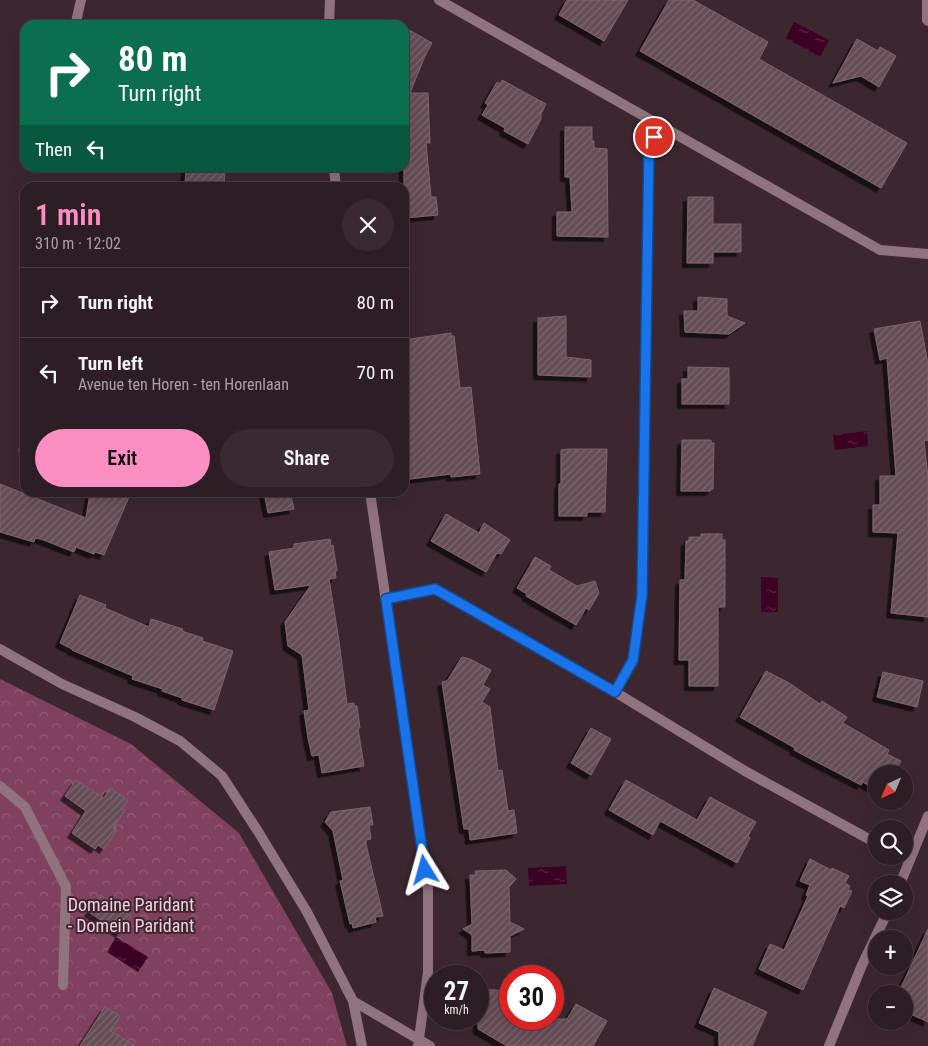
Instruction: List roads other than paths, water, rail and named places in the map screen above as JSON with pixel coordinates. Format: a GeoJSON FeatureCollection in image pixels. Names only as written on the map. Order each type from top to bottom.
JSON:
{"type":"FeatureCollection","features":[{"type":"Feature","properties":{"kind":"street"},"geometry":{"type":"LineString","coordinates":[[76,20],[81,0]]}},
{"type":"Feature","properties":{"kind":"street"},"geometry":{"type":"LineString","coordinates":[[329,20],[330,0]]}},
{"type":"Feature","properties":{"kind":"street"},"geometry":{"type":"LineString","coordinates":[[439,0],[880,250],[928,254]]}},
{"type":"Feature","properties":{"kind":"street"},"geometry":{"type":"LineString","coordinates":[[927,0],[928,21]]}},
{"type":"Feature","properties":{"kind":"street"},"geometry":{"type":"LineString","coordinates":[[615,692],[633,660],[642,595],[649,147],[660,126]]}},
{"type":"Feature","properties":{"kind":"street"},"geometry":{"type":"LineString","coordinates":[[371,497],[428,889],[428,972],[418,1043]]}},
{"type":"Feature","properties":{"kind":"street"},"geometry":{"type":"LineString","coordinates":[[386,599],[435,589],[615,692],[745,771],[868,839]]}},
{"type":"Feature","properties":{"kind":"street"},"geometry":{"type":"LineString","coordinates":[[0,649],[62,684],[135,717],[180,741],[222,776],[307,912],[353,1001],[362,1046]]}},
{"type":"Feature","properties":{"kind":"street"},"geometry":{"type":"LineString","coordinates":[[0,786],[25,807],[66,887],[63,984]]}},
{"type":"Feature","properties":{"kind":"street"},"geometry":{"type":"LineString","coordinates":[[913,857],[928,816]]}},
{"type":"Feature","properties":{"kind":"street"},"geometry":{"type":"LineString","coordinates":[[829,1046],[862,965],[884,920]]}},
{"type":"Feature","properties":{"kind":"street"},"geometry":{"type":"LineString","coordinates":[[353,1001],[418,1043],[430,1046]]}},
{"type":"Feature","properties":{"kind":"water"},"geometry":{"type":"Polygon","coordinates":[[[794,22],[829,40],[820,57],[786,38],[794,22]]]}},
{"type":"Feature","properties":{"kind":"water"},"geometry":{"type":"Polygon","coordinates":[[[867,431],[868,446],[835,450],[833,435],[867,431]]]}},
{"type":"Feature","properties":{"kind":"water"},"geometry":{"type":"Polygon","coordinates":[[[761,577],[778,578],[778,612],[761,612],[761,577]]]}},
{"type":"Feature","properties":{"kind":"water"},"geometry":{"type":"Polygon","coordinates":[[[566,866],[567,884],[529,886],[528,868],[566,866]]]}},
{"type":"Feature","properties":{"kind":"water"},"geometry":{"type":"Polygon","coordinates":[[[116,937],[148,957],[138,972],[107,952],[116,937]]]}},
{"type":"Feature","properties":{"kind":"park label","name":"Domaine Paridant - Domein Paridant"},"geometry":{"type":"Point","coordinates":[131,915]}}]}
